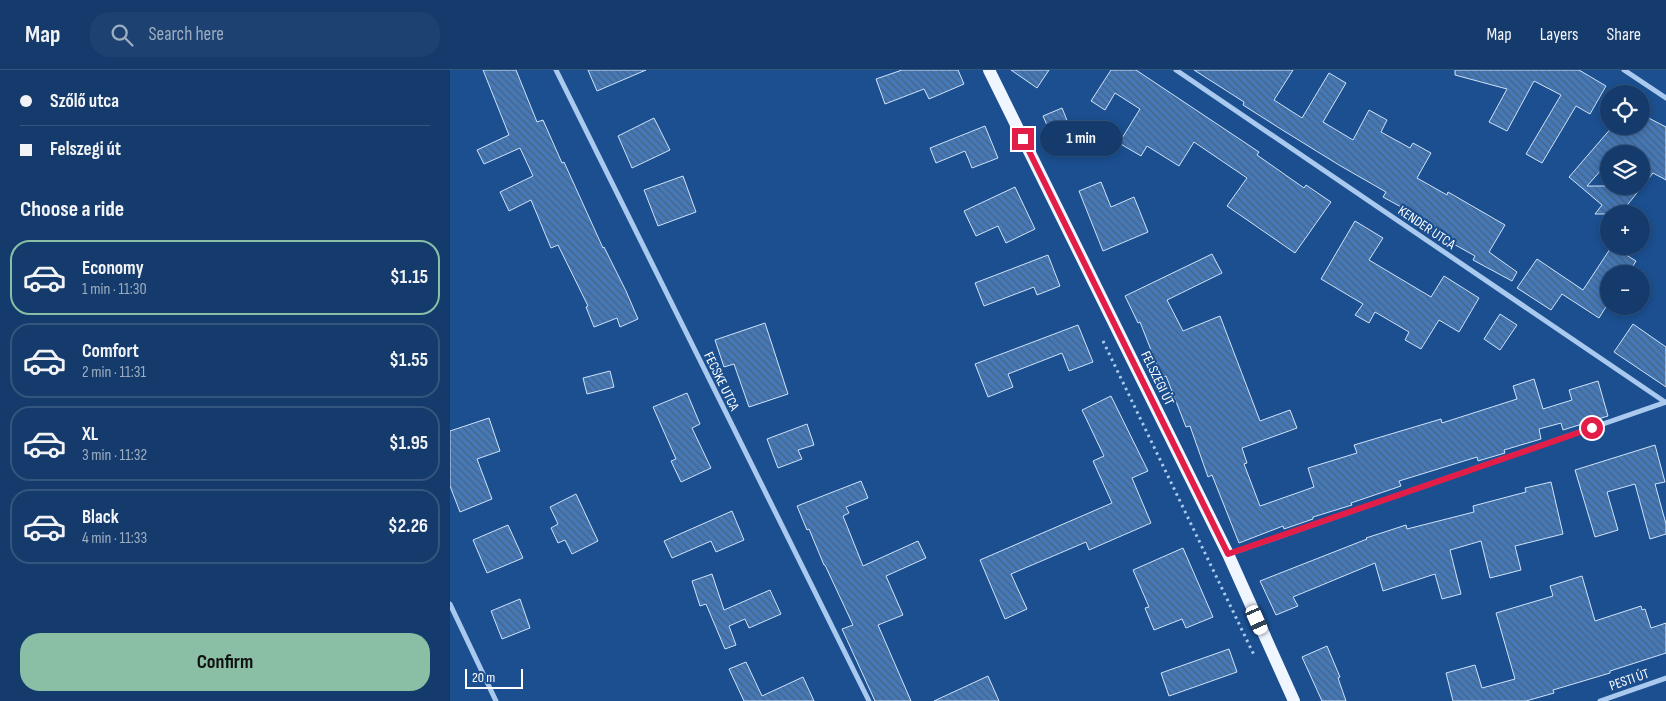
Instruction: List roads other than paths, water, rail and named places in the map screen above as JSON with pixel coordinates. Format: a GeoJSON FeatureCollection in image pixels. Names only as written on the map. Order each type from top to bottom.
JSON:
{"type":"FeatureCollection","features":[{"type":"Feature","properties":{"kind":"main road","name":"FELSZEGI ÚT"},"geometry":{"type":"LineString","coordinates":[[989,70],[1228,554],[1294,701]]}},
{"type":"Feature","properties":{"kind":"street","name":"FECSKE UTCA"},"geometry":{"type":"LineString","coordinates":[[556,70],[869,701]]}},
{"type":"Feature","properties":{"kind":"street","name":"KENDER UTCA"},"geometry":{"type":"LineString","coordinates":[[1176,70],[1666,402]]}},
{"type":"Feature","properties":{"kind":"street"},"geometry":{"type":"LineString","coordinates":[[1624,70],[1666,98]]}},
{"type":"Feature","properties":{"kind":"street"},"geometry":{"type":"LineString","coordinates":[[1228,554],[1666,402]]}},
{"type":"Feature","properties":{"kind":"street"},"geometry":{"type":"LineString","coordinates":[[451,606],[496,701]]}},
{"type":"Feature","properties":{"kind":"street","name":"PESTI ÚT"},"geometry":{"type":"LineString","coordinates":[[1600,701],[1666,678]]}}]}
